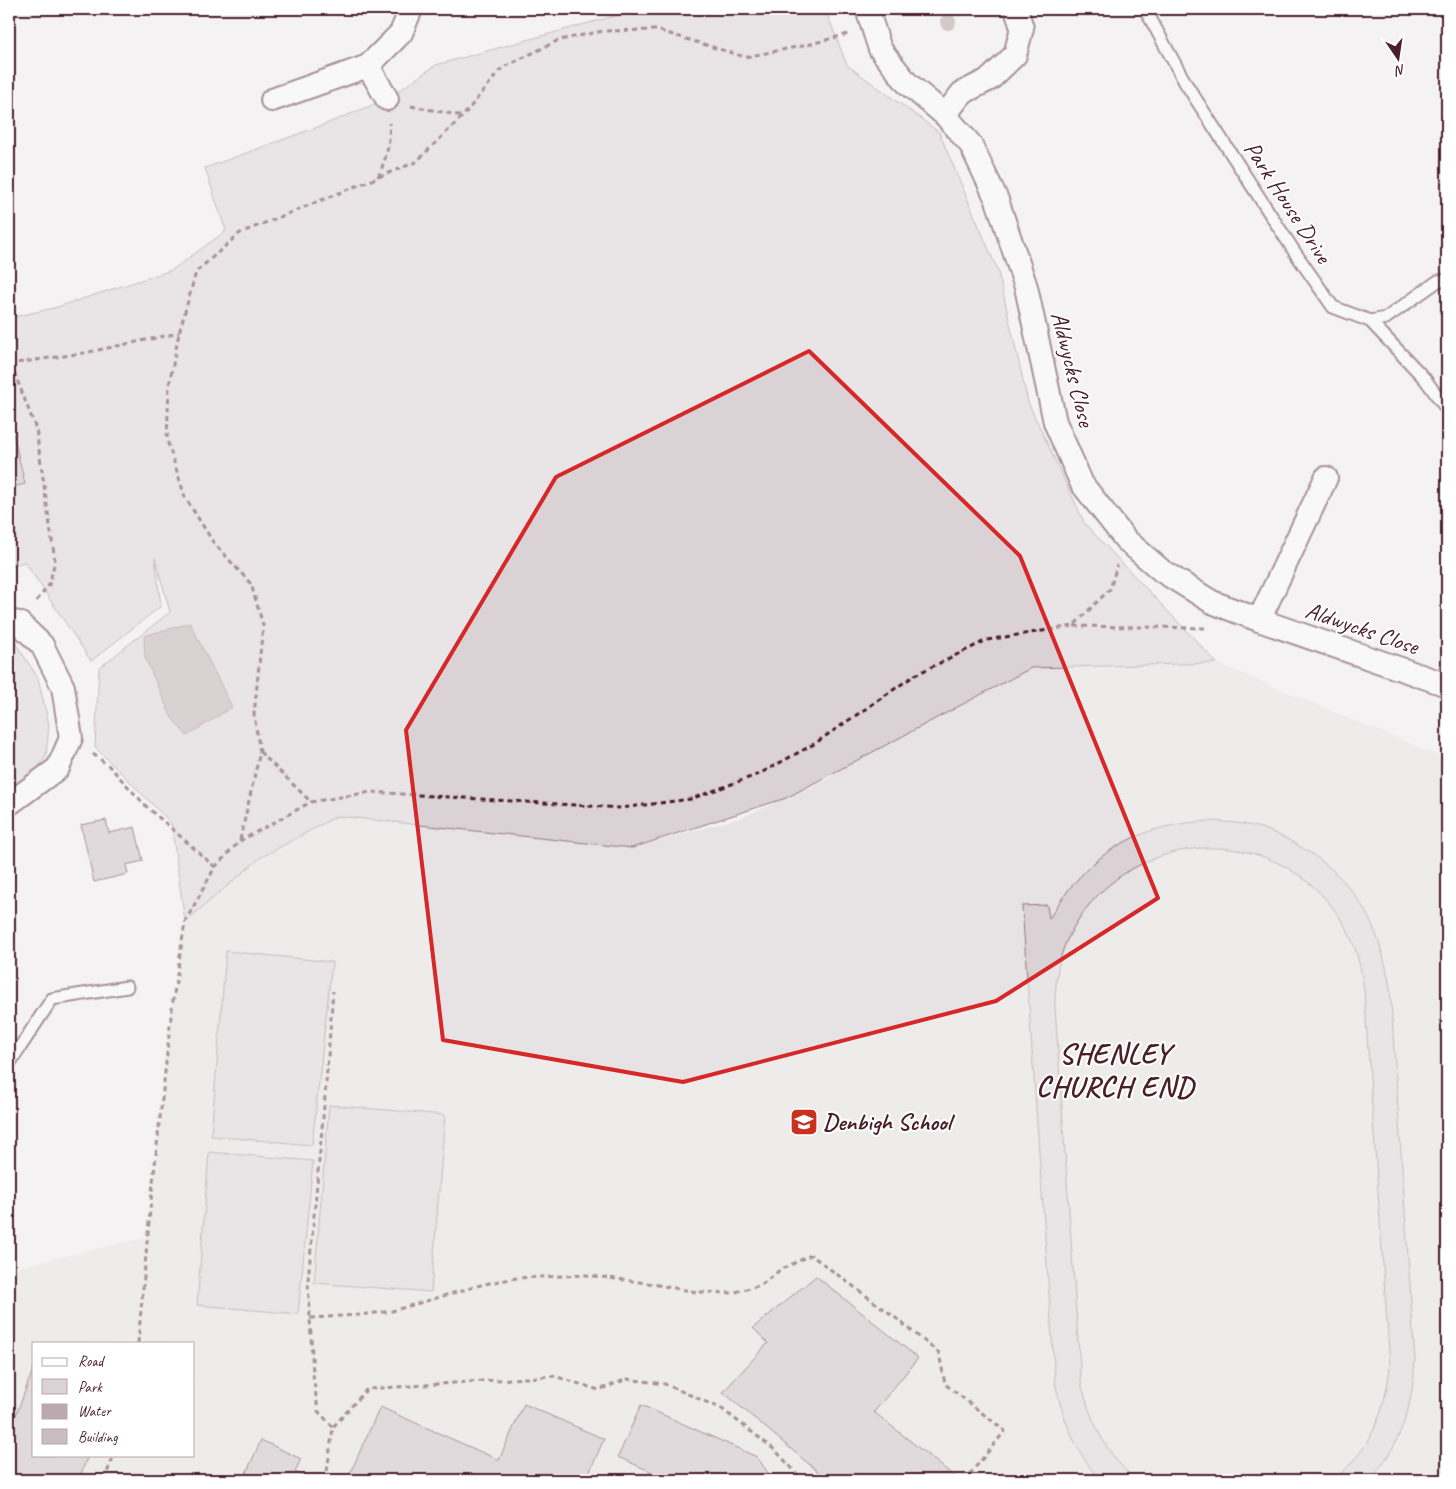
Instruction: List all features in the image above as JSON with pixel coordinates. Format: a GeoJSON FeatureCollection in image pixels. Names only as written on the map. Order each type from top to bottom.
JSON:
{"type":"FeatureCollection","features":[{"type":"Feature","properties":{"kind":"street"},"geometry":{"type":"LineString","coordinates":[[272,100],[368,66],[401,33],[411,9]]}},
{"type":"Feature","properties":{"kind":"street"},"geometry":{"type":"LineString","coordinates":[[945,115],[962,92],[990,79],[1015,55],[1022,28],[1016,9]]}},
{"type":"Feature","properties":{"kind":"street","name":"Aldwycks Close"},"geometry":{"type":"LineString","coordinates":[[869,18],[880,49],[907,83],[945,115],[971,145],[997,200],[1026,287],[1055,422],[1082,484],[1126,540],[1162,571],[1212,602],[1447,685]]}},
{"type":"Feature","properties":{"kind":"street"},"geometry":{"type":"LineString","coordinates":[[368,66],[387,99]]}},
{"type":"Feature","properties":{"kind":"street"},"geometry":{"type":"LineString","coordinates":[[1259,620],[1326,478]]}},
{"type":"Feature","properties":{"kind":"street"},"geometry":{"type":"LineString","coordinates":[[9,804],[58,768],[71,738],[63,687],[42,645],[14,622]]}},
{"type":"Feature","properties":{"kind":"lane","name":"Park House Drive"},"geometry":{"type":"LineString","coordinates":[[1145,9],[1186,84],[1296,254],[1333,307],[1370,321]]}},
{"type":"Feature","properties":{"kind":"lane"},"geometry":{"type":"LineString","coordinates":[[1370,321],[1386,318],[1438,281],[1447,280]]}},
{"type":"Feature","properties":{"kind":"lane"},"geometry":{"type":"LineString","coordinates":[[1370,321],[1425,379],[1447,410]]}},
{"type":"Feature","properties":{"kind":"lane"},"geometry":{"type":"LineString","coordinates":[[9,1064],[52,999],[127,987]]}},
{"type":"Feature","properties":{"kind":"path"},"geometry":{"type":"LineString","coordinates":[[240,841],[260,752],[254,715],[263,625],[251,584],[213,542],[185,497],[167,440],[169,386],[179,332],[196,272],[240,234],[416,162],[463,116],[502,68],[559,40],[603,31],[657,30],[745,57],[806,46],[869,18]]}},
{"type":"Feature","properties":{"kind":"path"},"geometry":{"type":"LineString","coordinates":[[378,177],[387,156],[390,132],[387,99],[463,116]]}},
{"type":"Feature","properties":{"kind":"path"},"geometry":{"type":"LineString","coordinates":[[14,622],[49,585],[55,561],[36,429],[10,364],[84,353],[179,332]]}},
{"type":"Feature","properties":{"kind":"path"},"geometry":{"type":"LineString","coordinates":[[1074,626],[1110,589],[1117,562]]}},
{"type":"Feature","properties":{"kind":"path"},"geometry":{"type":"LineString","coordinates":[[138,1342],[171,1016],[185,922],[215,867],[240,841],[311,802],[371,792],[621,808],[692,799],[759,774],[814,744],[914,675],[987,640],[1074,626],[1210,628]]}},
{"type":"Feature","properties":{"kind":"path"},"geometry":{"type":"LineString","coordinates":[[71,738],[109,766],[146,806],[215,867]]}},
{"type":"Feature","properties":{"kind":"path"},"geometry":{"type":"LineString","coordinates":[[260,752],[311,802]]}},
{"type":"Feature","properties":{"kind":"path"},"geometry":{"type":"LineString","coordinates":[[333,991],[308,1281],[318,1411],[333,1427]]}},
{"type":"Feature","properties":{"kind":"path"},"geometry":{"type":"LineString","coordinates":[[310,1318],[392,1311],[484,1284],[516,1278],[586,1275],[696,1292],[732,1294],[761,1285],[780,1270],[811,1255],[892,1315],[939,1353],[945,1384],[1005,1432],[969,1475]]}},
{"type":"Feature","properties":{"kind":"path"},"geometry":{"type":"LineString","coordinates":[[326,1480],[333,1427],[367,1389],[554,1376],[599,1390],[626,1378],[665,1384],[722,1409],[775,1450],[803,1480]]}},
{"type":"Feature","properties":{"kind":"path"},"geometry":{"type":"LineString","coordinates":[[104,1480],[114,1456]]}},
{"type":"Feature","properties":{"kind":"highlighted area"},"geometry":{"type":"Polygon","coordinates":[[[809,351],[1020,556],[1158,898],[996,1001],[683,1082],[443,1040],[406,730],[556,477],[809,351]]]}},
{"type":"Feature","properties":{"kind":"shaded area","name":"Denbigh School"},"geometry":{"type":"Polygon","coordinates":[[[1217,663],[1447,759],[1447,1480],[9,1480],[9,1269],[148,1237],[172,1007],[185,922],[260,858],[337,816],[632,848],[743,817],[826,780],[942,700],[1031,668],[1217,663]]]}},
{"type":"Feature","properties":{"kind":"green space"},"geometry":{"type":"Polygon","coordinates":[[[640,9],[825,9],[847,65],[939,132],[998,271],[1028,402],[1085,524],[1217,663],[1031,668],[786,798],[632,848],[337,816],[260,858],[185,922],[171,823],[95,747],[99,668],[170,612],[155,558],[161,606],[91,661],[25,562],[9,566],[9,318],[54,308],[172,270],[226,231],[205,168],[326,124],[387,99],[436,65],[640,9]]]}},
{"type":"Feature","properties":{"kind":"green space"},"geometry":{"type":"Polygon","coordinates":[[[9,639],[14,641],[38,678],[49,725],[46,757],[24,787],[9,795],[9,639]]]}},
{"type":"Feature","properties":{"kind":"green space"},"geometry":{"type":"Polygon","coordinates":[[[1211,821],[1257,827],[1289,840],[1319,859],[1350,888],[1362,905],[1372,924],[1386,965],[1390,988],[1415,1360],[1414,1378],[1408,1410],[1398,1439],[1370,1480],[1333,1480],[1357,1456],[1374,1429],[1380,1415],[1390,1366],[1364,991],[1361,973],[1355,947],[1348,931],[1324,898],[1302,877],[1276,862],[1249,852],[1220,848],[1190,849],[1161,856],[1132,869],[1110,884],[1091,902],[1069,935],[1064,947],[1057,977],[1055,1007],[1081,1382],[1089,1410],[1101,1436],[1116,1459],[1136,1480],[1100,1480],[1083,1458],[1061,1408],[1055,1381],[1022,906],[1047,905],[1049,919],[1064,896],[1080,877],[1097,860],[1116,847],[1137,836],[1159,828],[1184,823],[1211,821]]]}},
{"type":"Feature","properties":{"kind":"green space"},"geometry":{"type":"Polygon","coordinates":[[[226,951],[332,962],[312,1145],[211,1136],[226,951]]]}},
{"type":"Feature","properties":{"kind":"green space"},"geometry":{"type":"Polygon","coordinates":[[[329,1105],[445,1115],[431,1292],[314,1283],[329,1105]]]}},
{"type":"Feature","properties":{"kind":"green space"},"geometry":{"type":"Polygon","coordinates":[[[209,1152],[313,1161],[298,1314],[197,1305],[209,1152]]]}},
{"type":"Feature","properties":{"kind":"water"},"geometry":{"type":"Polygon","coordinates":[[[190,623],[232,707],[187,736],[172,718],[145,658],[144,636],[190,623]]]}},
{"type":"Feature","properties":{"kind":"building"},"geometry":{"type":"Polygon","coordinates":[[[9,417],[25,484],[9,488],[9,417]]]}},
{"type":"Feature","properties":{"kind":"building"},"geometry":{"type":"Polygon","coordinates":[[[106,820],[109,833],[135,827],[143,861],[126,865],[128,874],[94,882],[81,825],[106,820]]]}},
{"type":"Feature","properties":{"kind":"building"},"geometry":{"type":"Polygon","coordinates":[[[816,1276],[918,1358],[874,1412],[959,1480],[828,1480],[723,1392],[768,1343],[753,1328],[816,1276]]]}},
{"type":"Feature","properties":{"kind":"building"},"geometry":{"type":"Polygon","coordinates":[[[32,1372],[32,1456],[88,1456],[79,1480],[33,1480],[9,1472],[9,1434],[32,1372]]]}},
{"type":"Feature","properties":{"kind":"building"},"geometry":{"type":"Polygon","coordinates":[[[524,1404],[604,1439],[586,1480],[347,1480],[380,1407],[499,1460],[524,1404]]]}},
{"type":"Feature","properties":{"kind":"building"},"geometry":{"type":"Polygon","coordinates":[[[641,1405],[757,1457],[773,1480],[651,1480],[654,1473],[618,1457],[641,1405]]]}},
{"type":"Feature","properties":{"kind":"building"},"geometry":{"type":"Polygon","coordinates":[[[261,1440],[301,1459],[295,1472],[311,1480],[243,1480],[261,1440]]]}},
{"type":"Feature","properties":{"kind":"place","name":"Denbigh School"},"geometry":{"type":"Point","coordinates":[804,1122]}},
{"type":"Feature","properties":{"kind":"district","name":"SHENLEY CHURCH END"},"geometry":{"type":"Point","coordinates":[1115,1070]}}]}
